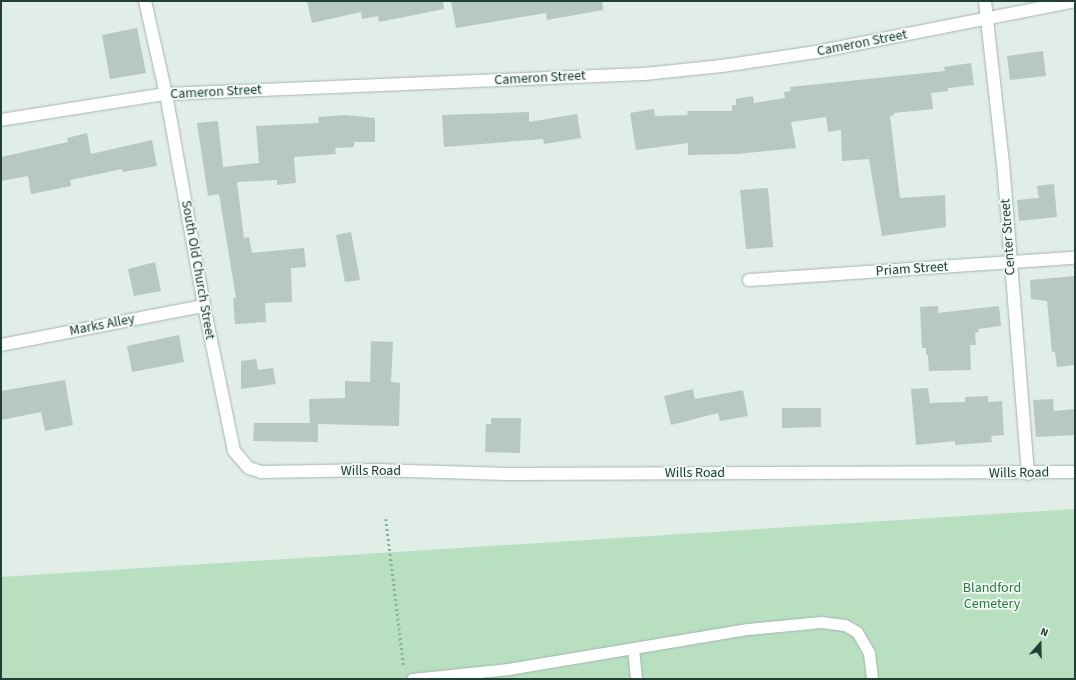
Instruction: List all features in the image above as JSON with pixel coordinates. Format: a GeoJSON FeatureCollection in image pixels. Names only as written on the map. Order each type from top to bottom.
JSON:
{"type":"FeatureCollection","features":[{"type":"Feature","properties":{"kind":"street","name":"South Old Church Street"},"geometry":{"type":"LineString","coordinates":[[145,1],[166,94],[204,306],[234,451],[241,462],[261,472],[315,471]]}},
{"type":"Feature","properties":{"kind":"street","name":"Center Street"},"geometry":{"type":"LineString","coordinates":[[984,1],[1003,163],[1028,474]]}},
{"type":"Feature","properties":{"kind":"street","name":"Cameron Street"},"geometry":{"type":"LineString","coordinates":[[1,120],[166,94],[644,74],[816,52],[987,20],[1075,1]]}},
{"type":"Feature","properties":{"kind":"street","name":"Priam Street"},"geometry":{"type":"LineString","coordinates":[[749,280],[1075,258]]}},
{"type":"Feature","properties":{"kind":"street","name":"Marks Alley"},"geometry":{"type":"LineString","coordinates":[[1,345],[204,306]]}},
{"type":"Feature","properties":{"kind":"street","name":"Wills Road"},"geometry":{"type":"LineString","coordinates":[[315,471],[507,474],[1028,474],[1075,472]]}},
{"type":"Feature","properties":{"kind":"lane"},"geometry":{"type":"LineString","coordinates":[[408,675],[508,669],[748,629],[821,622],[845,625],[857,632],[869,653],[872,679]]}},
{"type":"Feature","properties":{"kind":"lane"},"geometry":{"type":"LineString","coordinates":[[633,648],[636,679]]}},
{"type":"Feature","properties":{"kind":"path"},"geometry":{"type":"LineString","coordinates":[[386,519],[408,675]]}},
{"type":"Feature","properties":{"kind":"green space","name":"Blandford Cemetery"},"geometry":{"type":"Polygon","coordinates":[[[1075,509],[1075,679],[1,679],[1,577],[1075,509]]]}},
{"type":"Feature","properties":{"kind":"building"},"geometry":{"type":"Polygon","coordinates":[[[307,1],[443,1],[444,9],[379,22],[378,16],[362,19],[361,12],[312,23],[307,1]]]}},
{"type":"Feature","properties":{"kind":"building"},"geometry":{"type":"Polygon","coordinates":[[[451,1],[602,1],[603,10],[547,20],[546,13],[456,28],[451,1]]]}},
{"type":"Feature","properties":{"kind":"building"},"geometry":{"type":"Polygon","coordinates":[[[137,28],[146,73],[110,79],[102,35],[137,28]]]}},
{"type":"Feature","properties":{"kind":"building"},"geometry":{"type":"Polygon","coordinates":[[[1043,51],[1046,76],[1010,80],[1007,56],[1043,51]]]}},
{"type":"Feature","properties":{"kind":"building"},"geometry":{"type":"Polygon","coordinates":[[[971,63],[974,85],[948,88],[948,91],[931,93],[933,109],[894,113],[894,115],[890,116],[900,198],[945,195],[946,227],[882,236],[869,159],[842,161],[841,130],[828,132],[826,117],[791,122],[796,148],[737,154],[688,155],[688,143],[636,150],[630,113],[654,109],[655,116],[688,115],[687,111],[732,111],[732,105],[736,105],[736,99],[753,96],[754,103],[785,98],[784,92],[791,91],[790,87],[945,71],[944,67],[971,63]]]}},
{"type":"Feature","properties":{"kind":"building"},"geometry":{"type":"Polygon","coordinates":[[[529,112],[529,122],[577,114],[581,138],[544,144],[543,139],[444,147],[442,115],[529,112]]]}},
{"type":"Feature","properties":{"kind":"building"},"geometry":{"type":"Polygon","coordinates":[[[345,115],[375,118],[375,142],[354,142],[354,147],[335,148],[336,154],[294,157],[296,183],[277,185],[277,180],[237,182],[244,238],[249,237],[252,253],[304,248],[306,267],[291,268],[292,302],[265,303],[266,322],[235,324],[233,298],[236,298],[219,194],[208,196],[197,123],[218,121],[223,167],[259,163],[256,126],[319,123],[318,117],[345,115]]]}},
{"type":"Feature","properties":{"kind":"building"},"geometry":{"type":"Polygon","coordinates":[[[87,133],[91,154],[152,140],[157,166],[123,172],[122,169],[70,180],[71,186],[31,194],[28,176],[1,181],[1,157],[68,142],[67,138],[87,133]]]}},
{"type":"Feature","properties":{"kind":"building"},"geometry":{"type":"Polygon","coordinates":[[[1054,184],[1057,217],[1019,221],[1017,200],[1039,198],[1037,186],[1054,184]]]}},
{"type":"Feature","properties":{"kind":"building"},"geometry":{"type":"Polygon","coordinates":[[[768,188],[773,247],[746,249],[740,190],[768,188]]]}},
{"type":"Feature","properties":{"kind":"building"},"geometry":{"type":"Polygon","coordinates":[[[351,232],[360,280],[345,282],[336,235],[351,232]]]}},
{"type":"Feature","properties":{"kind":"building"},"geometry":{"type":"Polygon","coordinates":[[[155,262],[161,291],[134,296],[128,269],[155,262]]]}},
{"type":"Feature","properties":{"kind":"building"},"geometry":{"type":"Polygon","coordinates":[[[1075,276],[1075,365],[1057,367],[1055,352],[1052,352],[1047,301],[1031,299],[1030,280],[1075,276]]]}},
{"type":"Feature","properties":{"kind":"building"},"geometry":{"type":"Polygon","coordinates":[[[938,306],[938,313],[999,306],[1001,326],[978,329],[979,332],[975,333],[976,345],[970,345],[971,370],[929,371],[926,348],[922,348],[920,307],[938,306]]]}},
{"type":"Feature","properties":{"kind":"building"},"geometry":{"type":"Polygon","coordinates":[[[179,335],[184,362],[132,372],[127,346],[179,335]]]}},
{"type":"Feature","properties":{"kind":"building"},"geometry":{"type":"Polygon","coordinates":[[[371,341],[393,342],[391,382],[400,383],[399,426],[318,424],[318,442],[253,441],[254,423],[310,423],[309,399],[345,398],[345,381],[370,382],[371,341]]]}},
{"type":"Feature","properties":{"kind":"building"},"geometry":{"type":"Polygon","coordinates":[[[256,359],[258,370],[273,368],[276,384],[241,389],[241,361],[256,359]]]}},
{"type":"Feature","properties":{"kind":"building"},"geometry":{"type":"Polygon","coordinates":[[[65,380],[73,425],[45,431],[41,412],[1,420],[1,391],[65,380]]]}},
{"type":"Feature","properties":{"kind":"building"},"geometry":{"type":"Polygon","coordinates":[[[928,388],[930,403],[965,402],[965,397],[988,396],[988,402],[1002,401],[1004,435],[991,436],[992,442],[955,445],[955,441],[916,445],[911,389],[928,388]]]}},
{"type":"Feature","properties":{"kind":"building"},"geometry":{"type":"Polygon","coordinates":[[[693,389],[695,399],[743,390],[748,416],[720,421],[718,413],[671,425],[664,396],[693,389]]]}},
{"type":"Feature","properties":{"kind":"building"},"geometry":{"type":"Polygon","coordinates":[[[1053,399],[1054,411],[1075,409],[1075,435],[1036,437],[1033,400],[1053,399]]]}},
{"type":"Feature","properties":{"kind":"building"},"geometry":{"type":"Polygon","coordinates":[[[782,408],[821,408],[821,427],[782,428],[782,408]]]}},
{"type":"Feature","properties":{"kind":"building"},"geometry":{"type":"Polygon","coordinates":[[[491,418],[521,418],[520,453],[485,452],[486,424],[491,424],[491,418]]]}}]}
